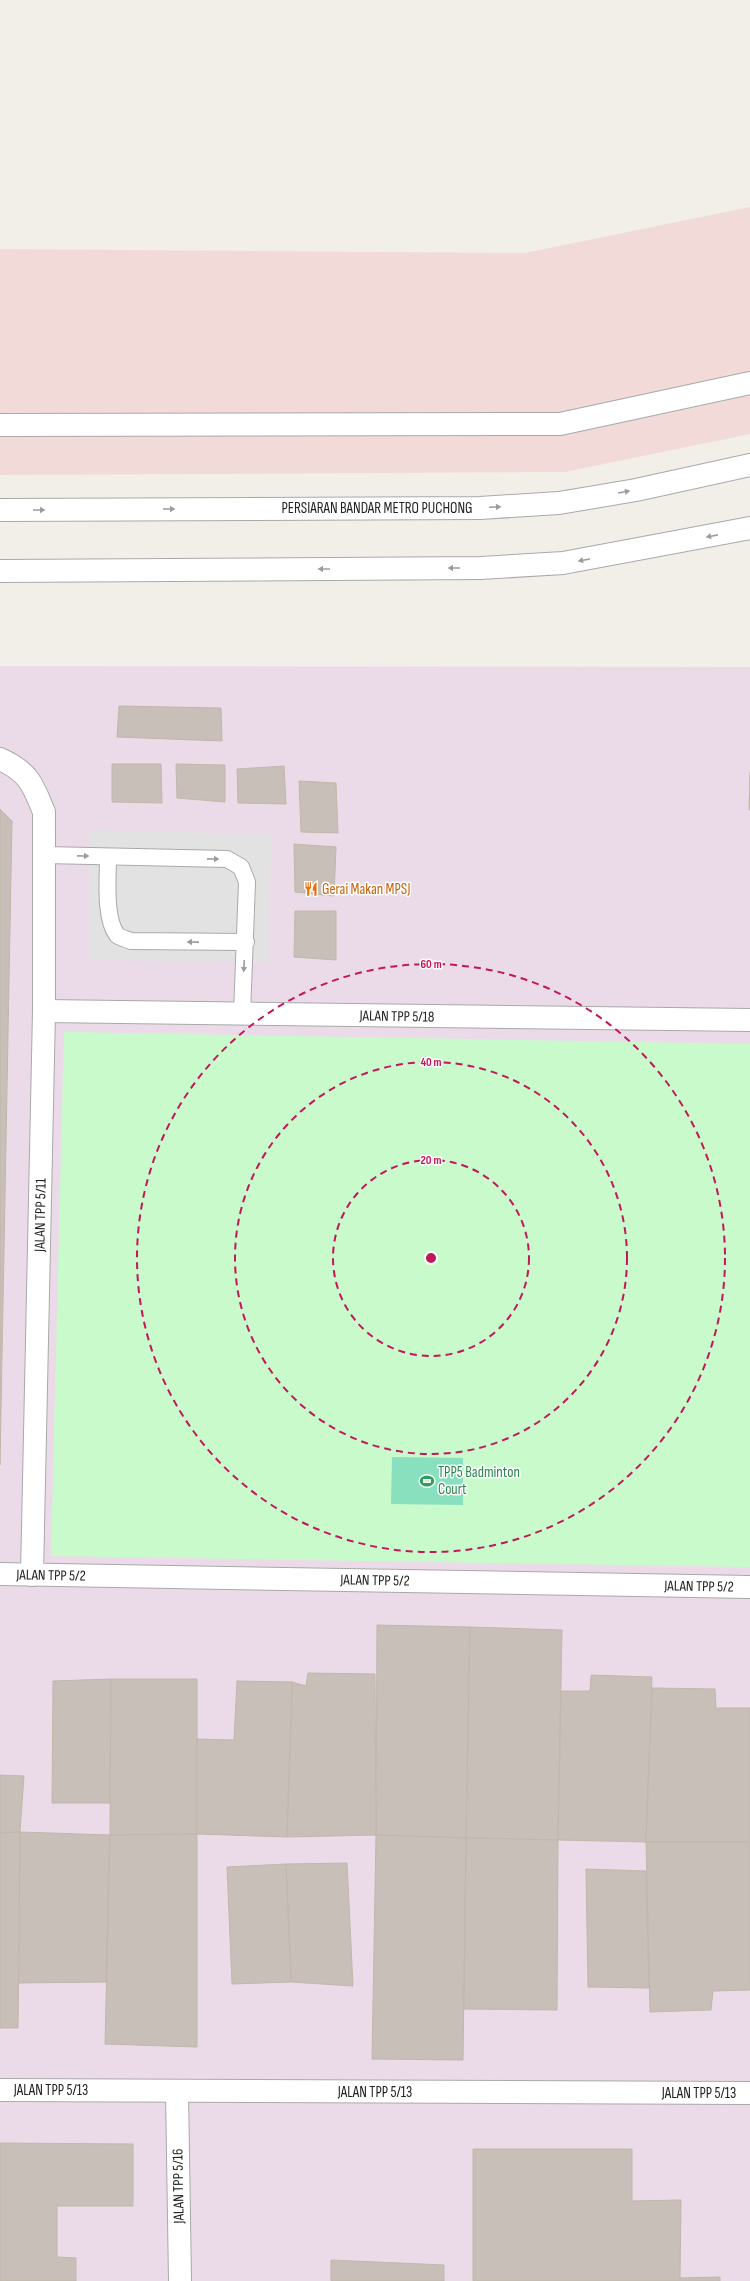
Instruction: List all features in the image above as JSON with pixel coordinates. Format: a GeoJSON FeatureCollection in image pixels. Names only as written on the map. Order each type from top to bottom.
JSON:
{"type":"FeatureCollection","features":[{"type":"Feature","properties":{"kind":"street"},"geometry":{"type":"LineString","coordinates":[[0,425],[560,424],[750,383]]}},
{"type":"Feature","properties":{"kind":"street","name":"PERSIARAN BANDAR METRO PUCHONG"},"geometry":{"type":"LineString","coordinates":[[0,510],[480,508],[559,503],[636,490],[750,465]]}},
{"type":"Feature","properties":{"kind":"street"},"geometry":{"type":"LineString","coordinates":[[0,571],[481,568],[563,563],[750,528]]}},
{"type":"Feature","properties":{"kind":"street","name":"JALAN TPP 5/11"},"geometry":{"type":"LineString","coordinates":[[0,759],[12,764],[32,783],[44,812],[44,1010],[32,1575]]}},
{"type":"Feature","properties":{"kind":"street","name":"JALAN TPP 5/18"},"geometry":{"type":"LineString","coordinates":[[44,1010],[750,1020]]}},
{"type":"Feature","properties":{"kind":"street","name":"JALAN TPP 5/2"},"geometry":{"type":"LineString","coordinates":[[0,1574],[750,1586]]}},
{"type":"Feature","properties":{"kind":"street","name":"JALAN TPP 5/13"},"geometry":{"type":"LineString","coordinates":[[0,2090],[750,2093]]}},
{"type":"Feature","properties":{"kind":"street","name":"JALAN TPP 5/16"},"geometry":{"type":"LineString","coordinates":[[177,2091],[180,2281]]}},
{"type":"Feature","properties":{"kind":"lane"},"geometry":{"type":"LineString","coordinates":[[44,855],[227,859],[241,867],[247,882],[246,942],[242,1014]]}},
{"type":"Feature","properties":{"kind":"lane"},"geometry":{"type":"LineString","coordinates":[[108,857],[111,924],[118,936],[131,941],[246,942]]}},
{"type":"Feature","properties":{"kind":"shaded area"},"geometry":{"type":"Polygon","coordinates":[[[750,207],[750,434],[565,472],[0,475],[0,249],[525,253],[750,207]]]}},
{"type":"Feature","properties":{"kind":"shaded area"},"geometry":{"type":"Polygon","coordinates":[[[0,666],[750,667],[750,2281],[0,2281],[0,666]]]}},
{"type":"Feature","properties":{"kind":"shaded area"},"geometry":{"type":"Polygon","coordinates":[[[90,830],[271,834],[269,962],[89,960],[90,830]]]}},
{"type":"Feature","properties":{"kind":"green space"},"geometry":{"type":"Polygon","coordinates":[[[64,1032],[750,1044],[750,1567],[51,1556],[64,1032]]]}},
{"type":"Feature","properties":{"kind":"green space","name":"TPP5 Badminton Court"},"geometry":{"type":"Polygon","coordinates":[[[392,1457],[463,1458],[463,1505],[391,1504],[392,1457]]]}},
{"type":"Feature","properties":{"kind":"building"},"geometry":{"type":"Polygon","coordinates":[[[119,706],[221,708],[222,741],[117,737],[119,706]]]}},
{"type":"Feature","properties":{"kind":"building"},"geometry":{"type":"Polygon","coordinates":[[[112,764],[161,764],[162,803],[112,802],[112,764]]]}},
{"type":"Feature","properties":{"kind":"building"},"geometry":{"type":"Polygon","coordinates":[[[176,764],[225,765],[225,802],[177,798],[176,764]]]}},
{"type":"Feature","properties":{"kind":"building"},"geometry":{"type":"Polygon","coordinates":[[[284,766],[286,804],[238,803],[237,769],[284,766]]]}},
{"type":"Feature","properties":{"kind":"building"},"geometry":{"type":"Polygon","coordinates":[[[750,772],[750,810],[749,810],[750,772]]]}},
{"type":"Feature","properties":{"kind":"building"},"geometry":{"type":"Polygon","coordinates":[[[299,781],[336,783],[338,833],[301,832],[299,781]]]}},
{"type":"Feature","properties":{"kind":"building"},"geometry":{"type":"Polygon","coordinates":[[[0,809],[12,821],[0,1465],[0,809]]]}},
{"type":"Feature","properties":{"kind":"building"},"geometry":{"type":"Polygon","coordinates":[[[294,844],[336,847],[334,896],[295,892],[294,844]]]}},
{"type":"Feature","properties":{"kind":"building"},"geometry":{"type":"Polygon","coordinates":[[[295,911],[336,911],[336,960],[294,957],[295,911]]]}},
{"type":"Feature","properties":{"kind":"building"},"geometry":{"type":"Polygon","coordinates":[[[377,1625],[470,1627],[466,1838],[376,1835],[377,1625]]]}},
{"type":"Feature","properties":{"kind":"building"},"geometry":{"type":"Polygon","coordinates":[[[470,1627],[562,1630],[558,1840],[466,1838],[470,1627]]]}},
{"type":"Feature","properties":{"kind":"building"},"geometry":{"type":"Polygon","coordinates":[[[308,1673],[375,1674],[376,1835],[287,1837],[292,1682],[306,1686],[308,1673]]]}},
{"type":"Feature","properties":{"kind":"building"},"geometry":{"type":"Polygon","coordinates":[[[591,1675],[652,1677],[646,1842],[558,1840],[561,1691],[590,1691],[591,1675]]]}},
{"type":"Feature","properties":{"kind":"building"},"geometry":{"type":"Polygon","coordinates":[[[111,1679],[110,1803],[52,1803],[53,1681],[111,1679]]]}},
{"type":"Feature","properties":{"kind":"building"},"geometry":{"type":"Polygon","coordinates":[[[111,1679],[197,1679],[197,1834],[110,1835],[111,1679]]]}},
{"type":"Feature","properties":{"kind":"building"},"geometry":{"type":"Polygon","coordinates":[[[237,1681],[292,1682],[287,1837],[197,1834],[197,1739],[234,1740],[237,1681]]]}},
{"type":"Feature","properties":{"kind":"building"},"geometry":{"type":"Polygon","coordinates":[[[652,1688],[715,1689],[716,1708],[750,1708],[750,1842],[646,1842],[652,1688]]]}},
{"type":"Feature","properties":{"kind":"building"},"geometry":{"type":"Polygon","coordinates":[[[0,1775],[24,1776],[20,1832],[0,1833],[0,1775]]]}},
{"type":"Feature","properties":{"kind":"building"},"geometry":{"type":"Polygon","coordinates":[[[20,1832],[110,1835],[106,1982],[18,1983],[20,1832]]]}},
{"type":"Feature","properties":{"kind":"building"},"geometry":{"type":"Polygon","coordinates":[[[20,1832],[18,2028],[0,2028],[0,1833],[20,1832]]]}},
{"type":"Feature","properties":{"kind":"building"},"geometry":{"type":"Polygon","coordinates":[[[197,1834],[197,2047],[105,2044],[110,1835],[197,1834]]]}},
{"type":"Feature","properties":{"kind":"building"},"geometry":{"type":"Polygon","coordinates":[[[376,1835],[466,1838],[463,2060],[372,2059],[376,1835]]]}},
{"type":"Feature","properties":{"kind":"building"},"geometry":{"type":"Polygon","coordinates":[[[466,1838],[558,1840],[557,2010],[464,2009],[466,1838]]]}},
{"type":"Feature","properties":{"kind":"building"},"geometry":{"type":"Polygon","coordinates":[[[646,1842],[750,1842],[750,1990],[713,1991],[711,2010],[650,2012],[646,1842]]]}},
{"type":"Feature","properties":{"kind":"building"},"geometry":{"type":"Polygon","coordinates":[[[347,1863],[353,1986],[291,1982],[286,1864],[347,1863]]]}},
{"type":"Feature","properties":{"kind":"building"},"geometry":{"type":"Polygon","coordinates":[[[286,1864],[291,1982],[232,1984],[227,1867],[286,1864]]]}},
{"type":"Feature","properties":{"kind":"building"},"geometry":{"type":"Polygon","coordinates":[[[586,1869],[646,1871],[649,1988],[588,1987],[586,1869]]]}},
{"type":"Feature","properties":{"kind":"building"},"geometry":{"type":"Polygon","coordinates":[[[0,2143],[133,2144],[133,2206],[57,2206],[57,2257],[76,2258],[76,2281],[0,2281],[0,2143]]]}},
{"type":"Feature","properties":{"kind":"building"},"geometry":{"type":"Polygon","coordinates":[[[473,2149],[632,2149],[632,2201],[681,2200],[680,2278],[720,2277],[720,2281],[473,2281],[473,2149]]]}},
{"type":"Feature","properties":{"kind":"building"},"geometry":{"type":"Polygon","coordinates":[[[331,2260],[444,2265],[444,2281],[331,2281],[331,2260]]]}},
{"type":"Feature","properties":{"kind":"place","name":"Gerai Makan MPSJ"},"geometry":{"type":"Point","coordinates":[311,889]}},
{"type":"Feature","properties":{"kind":"place","name":"TPP5 Badminton Court"},"geometry":{"type":"Point","coordinates":[427,1481]}}]}
